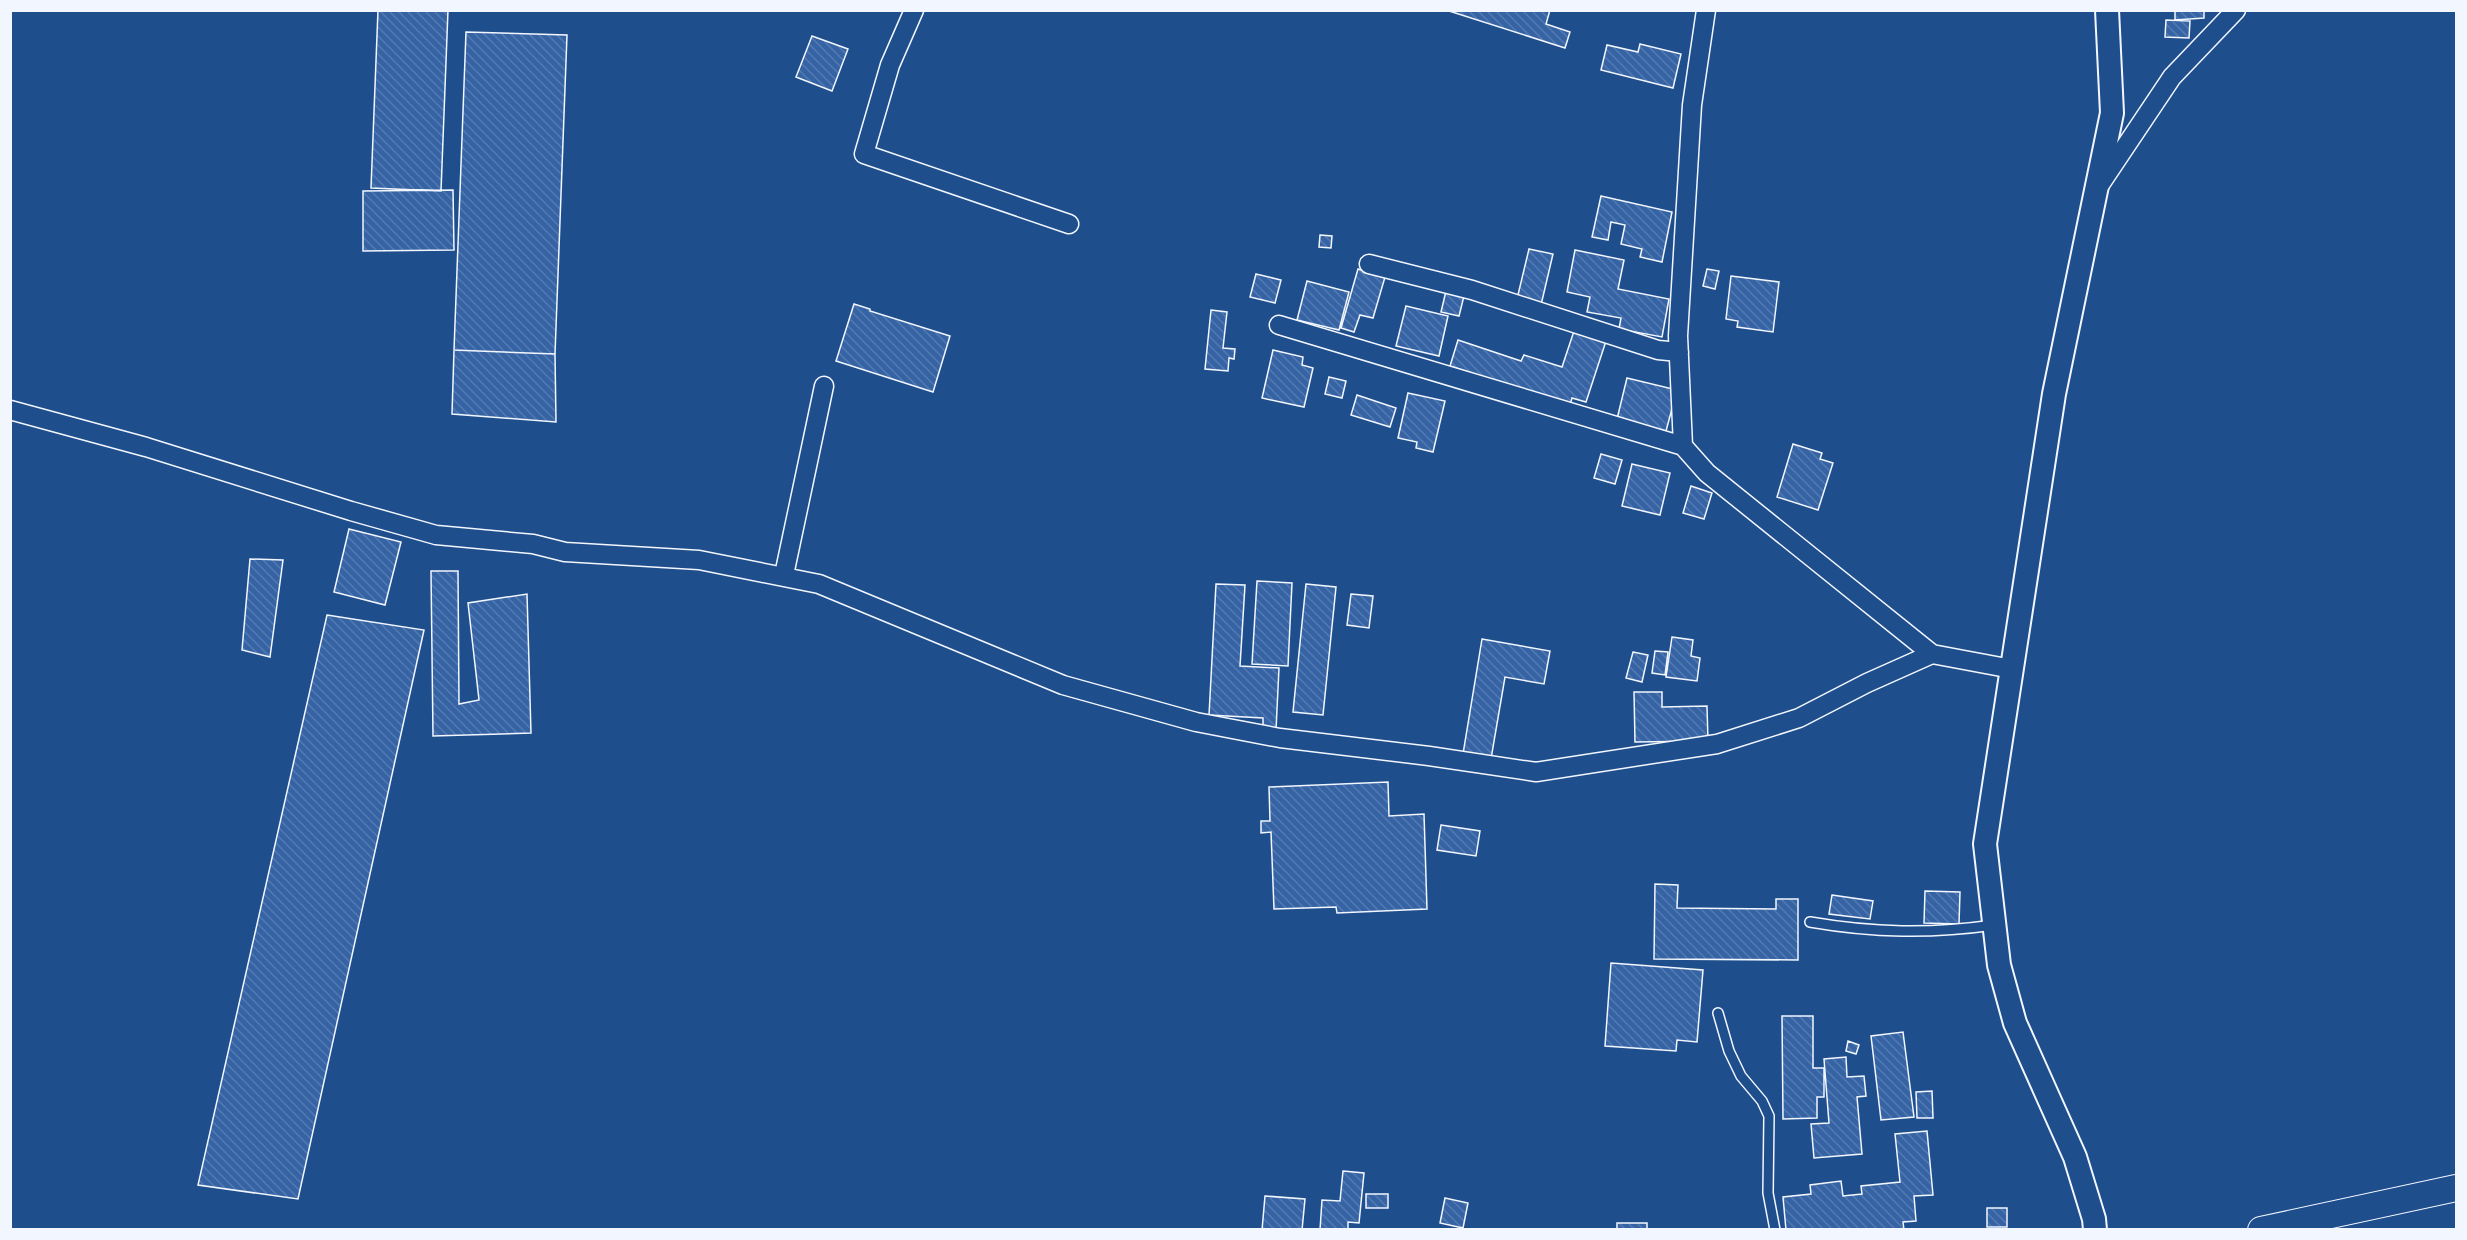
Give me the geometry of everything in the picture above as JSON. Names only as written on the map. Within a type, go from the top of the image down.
[{"type":"main road","points":[[2261,1230],[2457,1188]]},
{"type":"street","points":[[915,10],[890,65],[864,154],[1069,224]]},
{"type":"street","points":[[1683,446],[1679,352],[1692,105],[1706,10]]},
{"type":"street","points":[[2095,1230],[2094,1219],[2075,1156],[2014,1023],[1998,965],[1985,844],[2054,394],[2112,113],[2107,10]]},
{"type":"street","points":[[2096,190],[2172,77],[2236,10]]},
{"type":"street","points":[[1369,264],[1473,290],[1658,350],[1679,352]]},
{"type":"street","points":[[1279,325],[1683,446],[1707,473],[1932,654],[2012,669]]},
{"type":"street","points":[[784,575],[824,386]]},
{"type":"street","points":[[10,410],[146,447],[351,512],[436,535],[534,544],[565,552],[699,561],[784,575],[819,584],[1063,685],[1196,722],[1280,738],[1536,772],[1717,744],[1799,718],[1867,683],[1932,654]]},
{"type":"lane","points":[[1810,922],[1856,930],[1911,932],[1949,931],[1994,925]]},
{"type":"lane","points":[[1718,1013],[1729,1050],[1741,1076],[1762,1101],[1769,1116],[1768,1193],[1775,1230]]},
{"type":"building","points":[[378,10],[448,10],[441,191],[371,188]]},
{"type":"building","points":[[1446,10],[1550,10],[1546,24],[1570,32],[1565,48]]},
{"type":"building","points":[[2175,10],[2204,10],[2204,18],[2175,20]]},
{"type":"building","points":[[2166,20],[2190,21],[2189,38],[2165,37]]},
{"type":"building","points":[[466,32],[567,35],[555,354],[454,350]]},
{"type":"building","points":[[812,36],[848,49],[832,91],[796,77]]},
{"type":"building","points":[[1640,44],[1681,54],[1673,88],[1601,70],[1607,45],[1638,52]]},
{"type":"building","points":[[453,190],[454,250],[363,251],[363,191]]},
{"type":"building","points":[[1601,196],[1672,212],[1662,262],[1640,257],[1642,249],[1621,244],[1625,225],[1611,222],[1608,240],[1592,237]]},
{"type":"building","points":[[1320,235],[1332,236],[1331,248],[1319,247]]},
{"type":"building","points":[[1529,249],[1553,254],[1541,305],[1517,299]]},
{"type":"building","points":[[1575,250],[1624,260],[1618,289],[1669,299],[1662,337],[1619,329],[1621,318],[1587,312],[1590,297],[1567,292]]},
{"type":"building","points":[[1358,269],[1385,277],[1373,318],[1360,315],[1354,332],[1341,328]]},
{"type":"building","points":[[1707,269],[1719,271],[1715,289],[1703,286]]},
{"type":"building","points":[[1256,274],[1281,280],[1275,303],[1250,297]]},
{"type":"building","points":[[1731,276],[1779,282],[1773,332],[1737,327],[1738,321],[1726,319]]},
{"type":"building","points":[[1307,281],[1349,292],[1339,330],[1297,320]]},
{"type":"building","points":[[1446,291],[1464,296],[1459,316],[1441,312]]},
{"type":"building","points":[[854,304],[950,336],[933,392],[836,361]]},
{"type":"building","points":[[1406,306],[1448,316],[1439,356],[1396,346]]},
{"type":"building","points":[[1211,310],[1227,312],[1223,348],[1235,349],[1234,359],[1229,358],[1228,371],[1205,369]]},
{"type":"building","points":[[1574,331],[1606,341],[1586,402],[1572,398],[1570,405],[1450,366],[1458,340],[1521,361],[1524,355],[1562,367]]},
{"type":"building","points":[[454,350],[555,354],[556,422],[452,414]]},
{"type":"building","points":[[1273,350],[1303,357],[1302,365],[1313,368],[1304,407],[1262,398]]},
{"type":"building","points":[[1329,377],[1346,381],[1342,398],[1325,394]]},
{"type":"building","points":[[1627,378],[1677,390],[1666,431],[1617,419]]},
{"type":"building","points":[[1408,393],[1445,401],[1433,452],[1416,448],[1417,442],[1398,438]]},
{"type":"building","points":[[1357,395],[1396,408],[1390,427],[1351,415]]},
{"type":"building","points":[[1793,444],[1822,453],[1820,459],[1833,463],[1818,510],[1777,497]]},
{"type":"building","points":[[1601,454],[1622,460],[1615,484],[1594,478]]},
{"type":"building","points":[[1632,464],[1670,473],[1660,515],[1622,506]]},
{"type":"building","points":[[1691,486],[1712,493],[1704,519],[1683,513]]},
{"type":"building","points":[[349,529],[401,542],[385,605],[334,592]]},
{"type":"building","points":[[250,559],[283,560],[270,657],[242,650]]},
{"type":"building","points":[[431,571],[458,571],[459,704],[479,700],[468,603],[527,594],[531,733],[433,736]]},
{"type":"building","points":[[1257,581],[1292,583],[1288,666],[1252,664]]},
{"type":"building","points":[[1216,584],[1245,585],[1240,666],[1279,668],[1276,730],[1263,729],[1263,718],[1209,715]]},
{"type":"building","points":[[1306,584],[1336,587],[1323,715],[1293,712]]},
{"type":"building","points":[[1351,594],[1373,596],[1369,628],[1347,625]]},
{"type":"building","points":[[327,615],[424,630],[298,1199],[198,1185]]},
{"type":"building","points":[[1672,637],[1693,640],[1691,656],[1700,658],[1697,681],[1666,677]]},
{"type":"building","points":[[1482,639],[1550,651],[1544,684],[1505,677],[1491,759],[1463,754]]},
{"type":"building","points":[[1655,651],[1668,652],[1665,675],[1652,673]]},
{"type":"building","points":[[1633,652],[1648,655],[1642,682],[1626,678]]},
{"type":"building","points":[[1634,692],[1662,692],[1662,707],[1707,706],[1708,741],[1635,742]]},
{"type":"building","points":[[1388,782],[1389,816],[1424,814],[1427,909],[1337,913],[1336,907],[1274,909],[1271,832],[1261,833],[1261,821],[1270,821],[1269,787]]},
{"type":"building","points":[[1441,825],[1480,831],[1476,856],[1437,850]]},
{"type":"building","points":[[1655,884],[1678,885],[1677,908],[1776,909],[1776,899],[1798,899],[1798,960],[1654,959]]},
{"type":"building","points":[[1925,891],[1960,892],[1959,924],[1924,923]]},
{"type":"building","points":[[1832,895],[1873,901],[1870,919],[1829,914]]},
{"type":"building","points":[[1611,963],[1703,970],[1697,1042],[1677,1040],[1676,1051],[1605,1046]]},
{"type":"building","points":[[1782,1016],[1813,1016],[1813,1068],[1824,1068],[1824,1097],[1817,1097],[1817,1118],[1783,1119]]},
{"type":"building","points":[[1903,1032],[1914,1117],[1881,1120],[1871,1036]]},
{"type":"building","points":[[1848,1041],[1859,1045],[1856,1054],[1846,1051]]},
{"type":"building","points":[[1846,1057],[1847,1077],[1864,1076],[1866,1096],[1857,1097],[1862,1154],[1814,1158],[1811,1124],[1829,1123],[1824,1059]]},
{"type":"building","points":[[1932,1091],[1933,1118],[1917,1118],[1916,1092]]},
{"type":"building","points":[[1927,1131],[1933,1195],[1914,1196],[1916,1221],[1903,1222],[1904,1230],[1786,1230],[1783,1197],[1811,1194],[1810,1185],[1841,1181],[1843,1196],[1862,1194],[1861,1186],[1900,1182],[1895,1134]]},
{"type":"building","points":[[1343,1171],[1364,1173],[1359,1223],[1348,1222],[1348,1230],[1320,1230],[1322,1200],[1340,1201]]},
{"type":"building","points":[[1366,1194],[1388,1194],[1388,1208],[1366,1208]]},
{"type":"building","points":[[1265,1196],[1305,1199],[1302,1230],[1262,1230]]},
{"type":"building","points":[[1445,1198],[1468,1203],[1463,1228],[1440,1223]]},
{"type":"building","points":[[1987,1208],[2007,1208],[2007,1227],[1987,1227]]},
{"type":"building","points":[[1617,1223],[1647,1223],[1647,1230],[1617,1230]]}]
